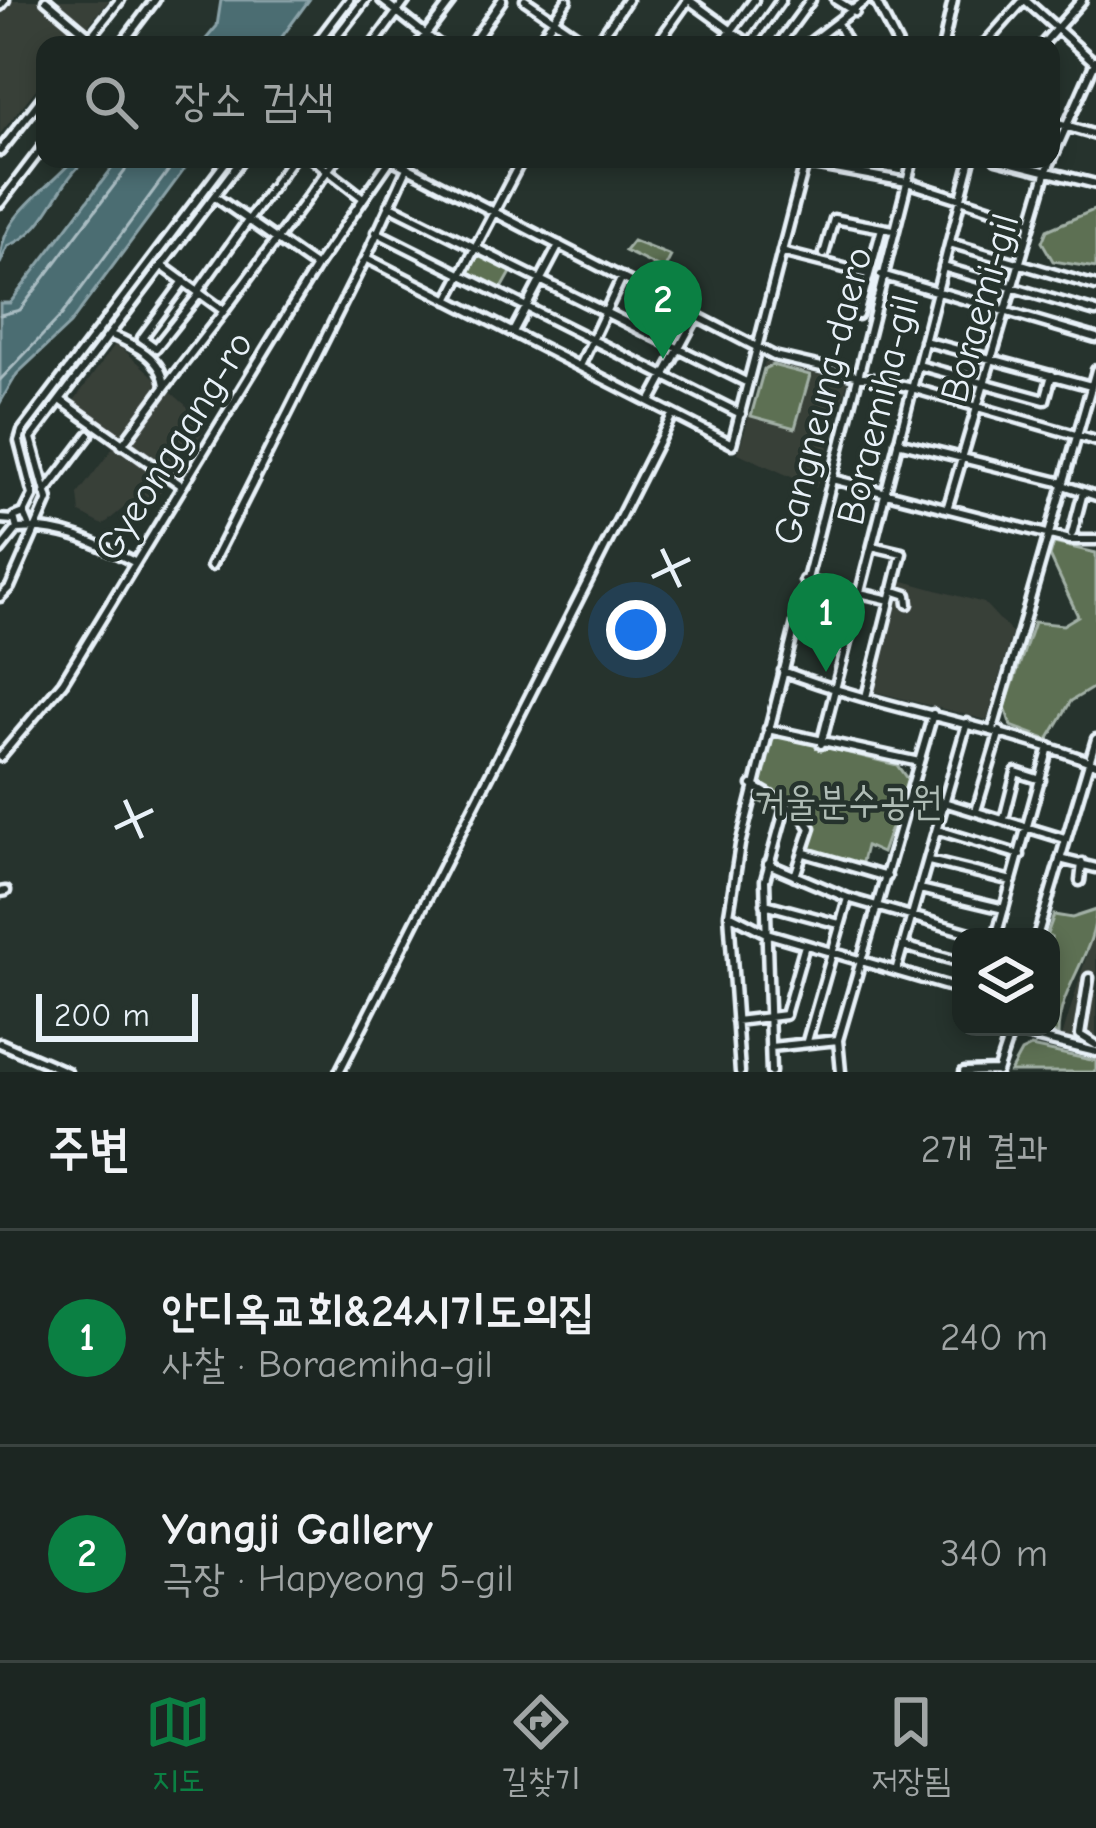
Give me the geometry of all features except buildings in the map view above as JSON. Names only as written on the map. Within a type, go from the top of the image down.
[{"type":"street","points":[[46,0],[82,36]]},
{"type":"street","points":[[91,36],[120,0]]},
{"type":"street","points":[[128,36],[155,0]]},
{"type":"street","points":[[322,36],[350,0]]},
{"type":"street","points":[[337,36],[364,0]]},
{"type":"street","points":[[382,0],[428,36]]},
{"type":"street","points":[[380,36],[406,0]]},
{"type":"street","points":[[425,34],[452,0]]},
{"type":"street","points":[[525,0],[579,36]]},
{"type":"street","points":[[542,36],[567,0]]},
{"type":"street","points":[[600,36],[627,0]]},
{"type":"street","points":[[663,36],[689,0],[738,36]]},
{"type":"street","points":[[727,36],[754,0]]},
{"type":"street","points":[[756,36],[781,0]]},
{"type":"street","points":[[785,36],[811,0]]},
{"type":"street","points":[[836,0],[855,12]]},
{"type":"street","points":[[821,36],[866,0]]},
{"type":"street","points":[[875,0],[893,36]]},
{"type":"street","points":[[945,36],[953,0]]},
{"type":"street","points":[[991,36],[1024,0],[1096,62]]},
{"type":"street","points":[[1050,36],[1082,0]]},
{"type":"street","points":[[477,36],[499,1]]},
{"type":"street","points":[[838,25],[844,36]]},
{"type":"street","name":"Boraemi-gil","points":[[1060,141],[1096,62]]},
{"type":"street","points":[[0,151],[36,105]]},
{"type":"street","points":[[1060,125],[1096,135]]},
{"type":"street","points":[[0,203],[36,156]]},
{"type":"street","points":[[0,519],[13,520],[24,514],[33,495],[19,441],[22,430],[221,168]]},
{"type":"street","points":[[0,597],[10,587],[48,500],[31,441],[235,168]]},
{"type":"street","points":[[184,281],[142,338],[156,348],[286,168]]},
{"type":"street","points":[[325,168],[363,198]]},
{"type":"street","name":"Gyeonggang-ro","points":[[0,757],[63,682],[316,267],[385,168]]},
{"type":"street","points":[[805,168],[760,348],[732,444],[366,258],[407,168],[560,245],[697,315],[760,348],[775,356],[912,388],[1096,441]]},
{"type":"street","points":[[448,300],[516,168]]},
{"type":"street","points":[[838,168],[907,182],[1032,221]]},
{"type":"street","points":[[856,172],[857,168]]},
{"type":"street","name":"Gangneung-daero","points":[[740,1072],[729,914],[752,785],[911,168]]},
{"type":"street","name":"Boraemiha-gil","points":[[820,744],[968,168]]},
{"type":"street","points":[[1038,168],[1096,184]]},
{"type":"street","points":[[122,445],[328,170]]},
{"type":"street","name":"Boraemi-gil","points":[[948,506],[1047,170]]},
{"type":"street","points":[[214,196],[316,267]]},
{"type":"street","points":[[389,205],[748,383]]},
{"type":"street","points":[[824,254],[834,219],[893,230]]},
{"type":"street","points":[[858,315],[882,228]]},
{"type":"street","points":[[376,232],[741,414]]},
{"type":"street","points":[[950,243],[1096,286]]},
{"type":"street","points":[[513,333],[560,245]]},
{"type":"street","points":[[785,253],[868,274]]},
{"type":"street","points":[[211,566],[364,262]]},
{"type":"street","points":[[161,265],[224,311]]},
{"type":"street","points":[[943,267],[1096,312]]},
{"type":"street","points":[[881,275],[1096,338]]},
{"type":"street","points":[[579,367],[622,277]]},
{"type":"street","points":[[650,403],[697,315]]},
{"type":"street","points":[[110,334],[154,359],[165,387]]},
{"type":"street","points":[[924,341],[1091,386]]},
{"type":"street","points":[[918,364],[1045,400],[1052,375]]},
{"type":"street","points":[[976,811],[1096,370]]},
{"type":"street","points":[[61,400],[181,485]]},
{"type":"street","points":[[339,1072],[671,417]]},
{"type":"street","points":[[45,493],[89,435]]},
{"type":"street","points":[[898,442],[1096,496]]},
{"type":"street","points":[[832,479],[886,489],[1049,535],[1096,540]]},
{"type":"street","points":[[1072,534],[1083,491]]},
{"type":"street","points":[[24,514],[33,526]]},
{"type":"street","points":[[13,520],[17,530]]},
{"type":"street","points":[[0,550],[17,530],[33,526],[72,532],[134,562]]},
{"type":"street","points":[[866,697],[902,553],[872,546]]},
{"type":"street","points":[[804,580],[860,592],[907,595],[908,604]]},
{"type":"street","points":[[783,671],[834,691],[996,730],[1092,762]]},
{"type":"street","points":[[841,1072],[838,1040],[933,714]]},
{"type":"street","points":[[896,971],[968,723]]},
{"type":"street","points":[[768,728],[820,744],[919,762]]},
{"type":"street","points":[[1040,928],[1096,739]]},
{"type":"street","points":[[999,928],[1049,746]]},
{"type":"street","points":[[1003,819],[1016,772],[1041,780]]},
{"type":"street","points":[[752,785],[786,804],[811,828],[795,876]]},
{"type":"street","points":[[911,792],[1066,839]]},
{"type":"street","points":[[771,1072],[765,904],[768,863],[786,804]]},
{"type":"street","points":[[938,830],[1020,855]]},
{"type":"street","points":[[805,853],[886,877]]},
{"type":"street","points":[[1060,859],[1096,868]]},
{"type":"street","points":[[928,861],[1012,881]]},
{"type":"street","points":[[768,863],[848,898],[953,928]]},
{"type":"street","points":[[1080,880],[1082,863]]},
{"type":"street","points":[[920,889],[1004,909]]},
{"type":"street","points":[[807,1041],[848,898]]},
{"type":"street","points":[[765,904],[839,924]]},
{"type":"street","points":[[729,914],[766,933],[952,987]]},
{"type":"street","points":[[736,1021],[785,1015],[805,945]]},
{"type":"street","points":[[903,946],[952,960]]},
{"type":"street","points":[[1089,978],[1078,1021],[1080,1036],[1096,1048]]},
{"type":"street","points":[[964,1072],[997,1071],[1009,1036]]},
{"type":"street","points":[[1042,1036],[1096,1048]]},
{"type":"street","points":[[771,1047],[838,1040]]},
{"type":"street","points":[[0,1043],[67,1072]]},
{"type":"shaded area","points":[[0,0],[109,0],[79,36],[36,36],[36,89],[0,134]]},
{"type":"shaded area","points":[[116,343],[208,425],[142,517],[126,506],[103,525],[80,513],[78,494],[113,448],[71,405]]},
{"type":"shaded area","points":[[765,362],[848,381],[816,488],[738,453]]},
{"type":"shaded area","points":[[900,580],[984,603],[1012,633],[987,720],[872,691]]},
{"type":"shaded area","points":[[1092,938],[1096,939],[1096,1047],[1062,1037]]},
{"type":"green space","points":[[1096,209],[1096,268],[1053,261],[1042,242],[1047,230]]},
{"type":"green space","points":[[633,241],[671,256],[664,270],[625,251]]},
{"type":"green space","points":[[476,251],[513,269],[500,292],[465,274]]},
{"type":"green space","points":[[772,365],[810,375],[795,428],[751,416],[764,369]]},
{"type":"green space","points":[[1054,543],[1096,553],[1096,686],[1071,701],[1048,740],[1011,726],[1005,707],[1034,622],[1063,625],[1078,616],[1050,556]]},
{"type":"green space","name":"거울분수공원","points":[[773,734],[897,765],[908,780],[882,853],[866,846],[861,866],[806,852],[809,830],[800,818],[756,800]]},
{"type":"green space","points":[[1096,910],[1090,941],[1060,1018],[1060,928],[1049,928],[1054,915],[1072,918]]},
{"type":"green space","points":[[1031,1047],[1096,1061],[1096,1072],[1010,1072],[1021,1052]]},
{"type":"water","points":[[221,0],[309,0],[283,36],[209,36],[217,26]]},
{"type":"water","points":[[65,168],[78,168],[43,218],[8,246],[0,264],[7,232]]},
{"type":"water","points":[[112,168],[185,168],[70,324],[17,374],[0,403],[0,303],[10,303]]},
{"type":"place","name":"Yangji Gallery","points":[[663,359]]},
{"type":"place","name":"안디옥교회&24시기도의집","points":[[826,672]]}]
